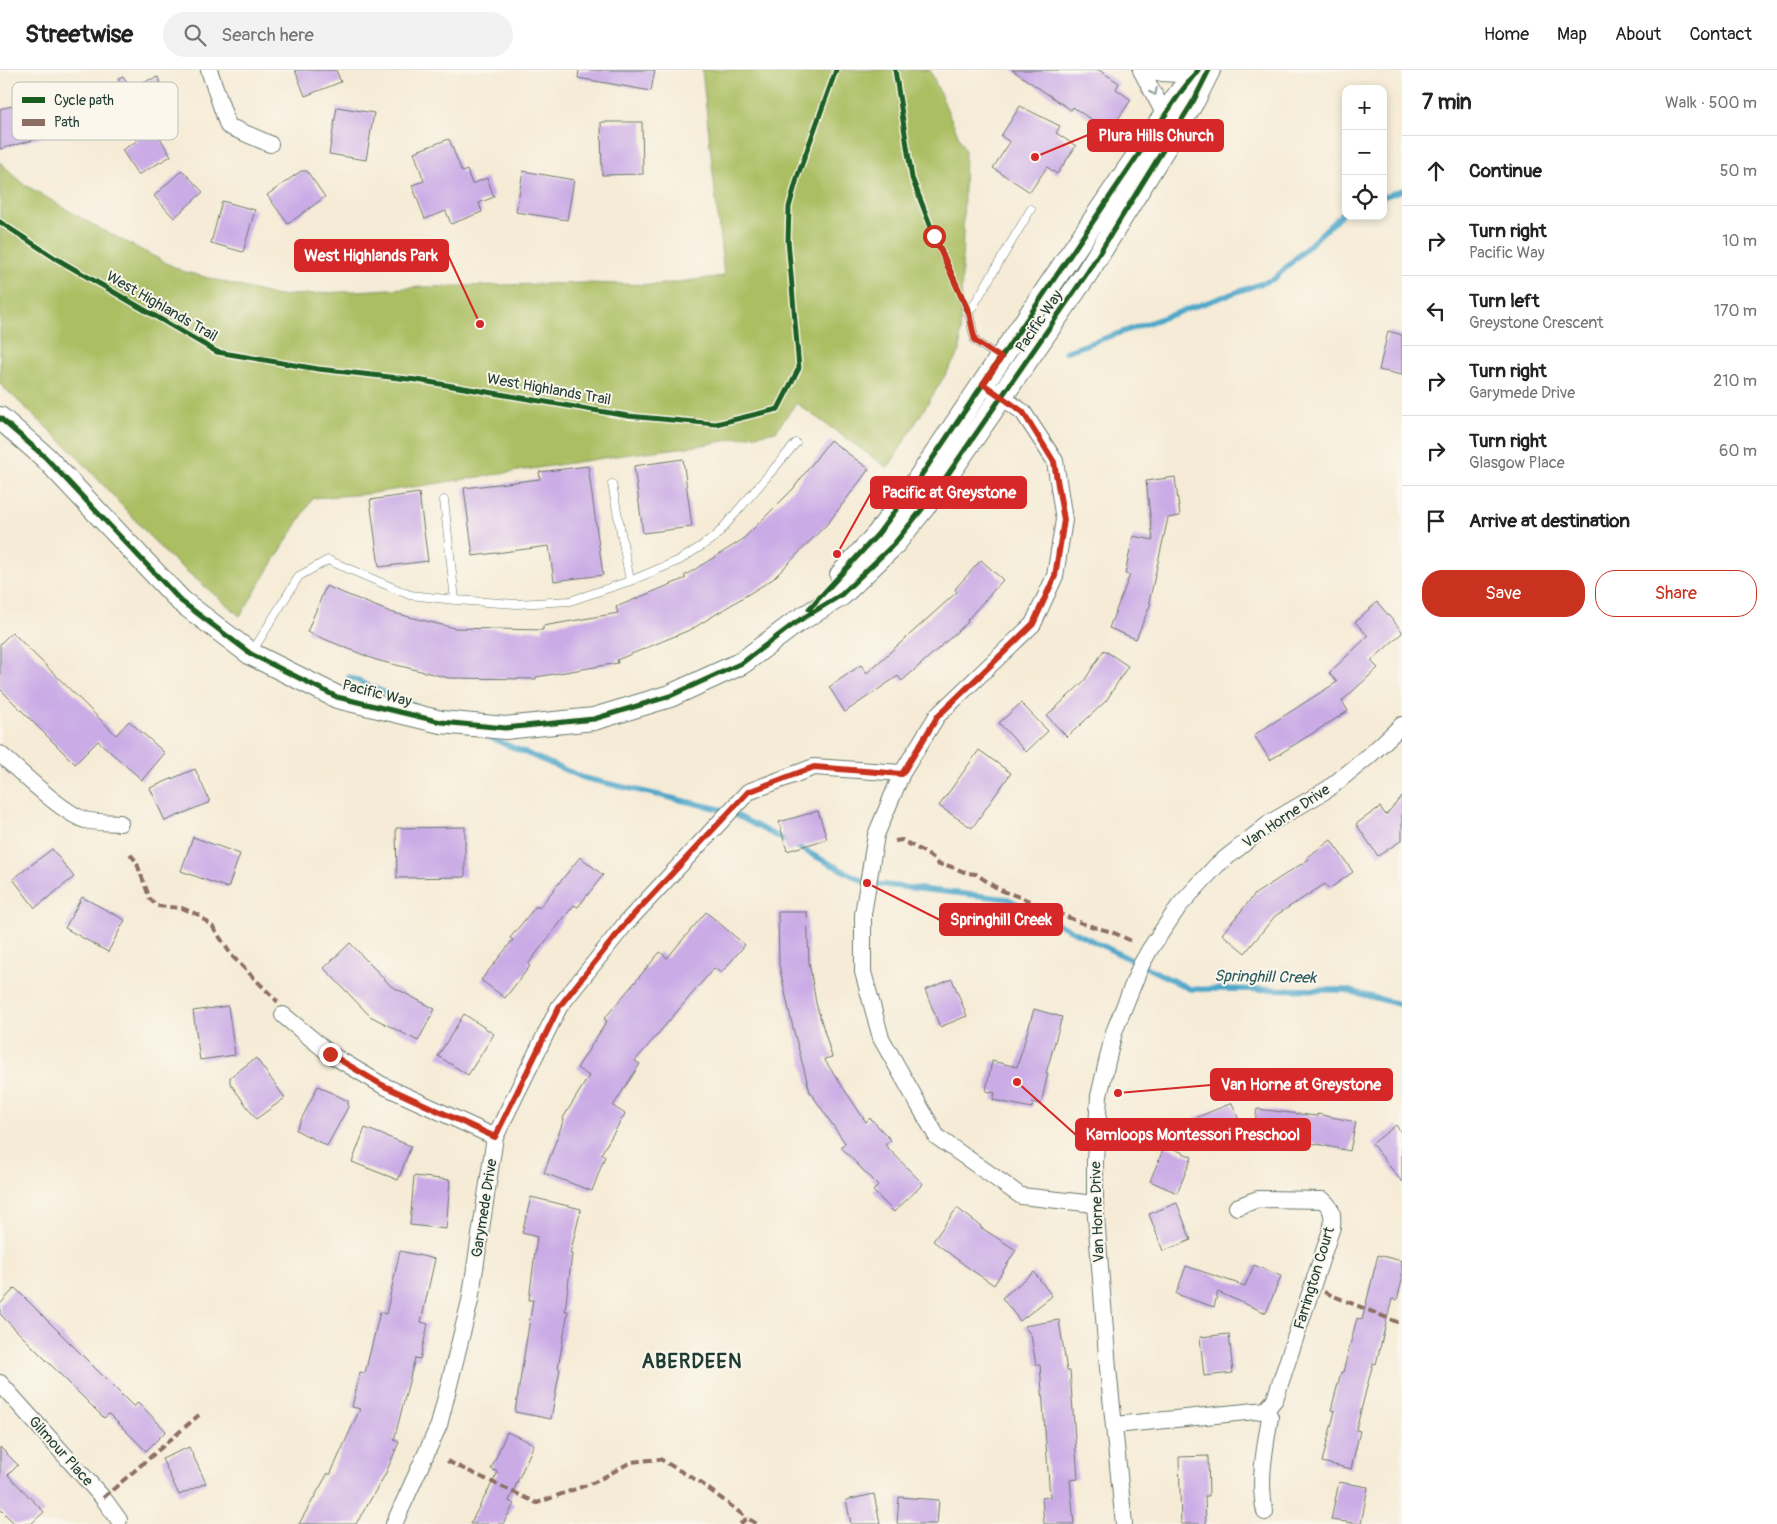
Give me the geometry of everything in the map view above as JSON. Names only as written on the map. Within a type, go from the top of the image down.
[{"type":"main road","name":"Pacific Way","points":[[795,623],[878,534],[918,480],[1165,115],[1200,72]]},
{"type":"main road","name":"Pacific Way","points":[[0,418],[45,457],[181,601],[251,654],[337,697],[441,722],[505,728],[594,719],[670,696],[742,663],[795,623],[841,595],[894,544],[935,493],[1087,273],[1189,108],[1200,72]]},
{"type":"street","points":[[209,70],[228,126],[270,144]]},
{"type":"street","points":[[1141,70],[1165,115]]},
{"type":"street","points":[[1152,70],[1162,73],[1200,72]]},
{"type":"street","points":[[983,384],[1023,412],[1054,462],[1064,520],[1055,576],[1033,624],[938,716],[902,774],[876,834],[863,914],[863,972],[881,1038],[937,1137],[1021,1196],[1095,1204]]},
{"type":"street","name":"Van Horne Drive","points":[[1124,1524],[1108,1368],[1095,1204],[1095,1161],[1099,1096],[1114,1032],[1141,965],[1150,949],[1179,906],[1217,865],[1270,823],[1328,789],[1369,756],[1402,725]]},
{"type":"street","points":[[0,754],[59,805],[86,820],[120,823]]},
{"type":"street","name":"Garymede Drive","points":[[394,1524],[439,1425],[470,1301],[495,1137],[559,1007],[626,923],[748,792],[814,767],[902,774]]},
{"type":"street","points":[[282,1016],[330,1054],[382,1085],[495,1137]]},
{"type":"street","name":"Farrington Court","points":[[1237,1207],[1258,1199],[1323,1200],[1330,1206],[1333,1214],[1332,1227],[1276,1399],[1266,1410]]},
{"type":"street","name":"Gilmour Place","points":[[0,1383],[103,1498],[119,1520]]},
{"type":"street","points":[[1115,1425],[1266,1410],[1270,1417],[1263,1461],[1263,1505],[1265,1512]]},
{"type":"lane","points":[[1001,358],[975,341],[969,313],[1031,209]]},
{"type":"lane","points":[[251,654],[299,576],[328,560],[410,595],[455,600],[517,604],[570,601],[630,582],[680,560],[715,536],[796,443]]},
{"type":"lane","points":[[612,484],[630,582]]},
{"type":"lane","points":[[444,500],[455,600]]},
{"type":"green space","points":[[702,70],[930,70],[965,151],[960,351],[888,468],[796,403],[776,431],[703,445],[623,455],[367,494],[313,498],[240,616],[165,553],[74,453],[0,384],[0,162],[22,183],[95,226],[182,271],[277,296],[421,287],[585,283],[656,285],[724,276]]},
{"type":"building","points":[[295,70],[336,70],[341,82],[305,96]]},
{"type":"building","points":[[579,70],[655,70],[651,91],[578,78]]},
{"type":"building","points":[[1012,70],[1099,70],[1119,83],[1116,89],[1131,100],[1109,132],[1073,107],[1071,110]]},
{"type":"building","points":[[123,76],[127,82],[119,82],[118,78]]},
{"type":"building","points":[[158,77],[160,82],[142,82]]},
{"type":"building","points":[[12,106],[12,140],[33,140],[0,149],[0,109]]},
{"type":"building","points":[[1020,106],[1060,126],[1056,133],[1076,146],[1057,174],[1047,167],[1030,192],[993,168],[1010,142],[1001,136]]},
{"type":"building","points":[[337,107],[374,113],[366,160],[329,154]]},
{"type":"building","points":[[601,122],[642,122],[643,174],[602,175]]},
{"type":"building","points":[[449,139],[462,172],[467,170],[472,184],[487,178],[494,197],[479,203],[482,212],[451,224],[446,211],[425,219],[412,185],[424,181],[414,152]]},
{"type":"building","points":[[161,140],[171,156],[138,175],[122,150],[137,141]]},
{"type":"building","points":[[182,170],[203,192],[174,218],[154,196]]},
{"type":"building","points":[[301,171],[307,171],[325,197],[288,224],[267,195]]},
{"type":"building","points":[[523,171],[574,180],[567,220],[516,212]]},
{"type":"building","points":[[222,201],[255,210],[243,252],[211,243]]},
{"type":"building","points":[[1388,331],[1402,335],[1402,375],[1379,370]]},
{"type":"building","points":[[830,440],[869,469],[829,522],[773,579],[692,629],[617,660],[618,663],[536,677],[536,679],[449,678],[376,660],[307,632],[326,586],[390,612],[454,628],[543,630],[543,626],[618,613],[616,607],[686,578],[684,576],[742,540],[793,489]]},
{"type":"building","points":[[683,459],[692,527],[643,533],[634,466]]},
{"type":"building","points":[[588,466],[603,575],[554,581],[549,546],[473,556],[464,488],[540,479],[539,472]]},
{"type":"building","points":[[1175,477],[1180,516],[1168,518],[1149,602],[1151,603],[1136,639],[1109,628],[1130,575],[1125,574],[1133,536],[1153,540],[1146,481]]},
{"type":"building","points":[[419,493],[428,561],[379,567],[370,500]]},
{"type":"building","points":[[981,560],[1003,580],[967,620],[968,622],[902,681],[898,676],[845,712],[829,687],[861,665],[867,673],[957,592],[955,589]]},
{"type":"building","points":[[1377,602],[1402,633],[1371,661],[1378,668],[1342,701],[1348,711],[1270,760],[1254,735],[1337,682],[1329,673],[1368,636],[1355,622]]},
{"type":"building","points":[[12,632],[116,735],[129,721],[165,753],[142,780],[98,741],[75,764],[0,689],[0,644]]},
{"type":"building","points":[[1104,650],[1128,666],[1106,701],[1067,737],[1047,716],[1084,681]]},
{"type":"building","points":[[1021,703],[1048,731],[1026,752],[999,723]]},
{"type":"building","points":[[979,750],[1011,773],[972,828],[939,806]]},
{"type":"building","points":[[195,769],[210,802],[165,821],[150,788]]},
{"type":"building","points":[[1402,796],[1402,840],[1378,856],[1356,824],[1380,807],[1386,815]]},
{"type":"building","points":[[818,811],[827,839],[787,851],[779,822]]},
{"type":"building","points":[[465,827],[465,877],[397,878],[396,828]]},
{"type":"building","points":[[193,837],[240,854],[228,888],[181,871]]},
{"type":"building","points":[[1331,840],[1353,872],[1329,889],[1325,884],[1275,916],[1245,953],[1222,934],[1255,894],[1309,859],[1307,857]]},
{"type":"building","points":[[52,849],[74,877],[35,908],[13,879]]},
{"type":"building","points":[[580,857],[603,875],[578,907],[574,905],[528,964],[530,966],[505,998],[481,980],[513,940],[510,938],[536,906],[539,908]]},
{"type":"building","points":[[82,897],[125,920],[108,952],[65,928]]},
{"type":"building","points":[[706,912],[745,945],[721,973],[714,968],[635,1061],[640,1064],[613,1106],[625,1114],[601,1154],[605,1156],[592,1191],[544,1173],[563,1118],[589,1076],[577,1068],[607,1021],[604,1019],[660,952],[667,958]]},
{"type":"building","points":[[778,912],[807,912],[809,962],[816,1003],[832,1057],[824,1059],[866,1122],[870,1118],[891,1140],[885,1145],[923,1184],[894,1212],[873,1191],[878,1186],[841,1147],[845,1143],[810,1092],[779,965]]},
{"type":"building","points":[[350,943],[391,986],[435,1009],[418,1041],[370,1016],[324,968]]},
{"type":"building","points":[[952,979],[967,1016],[940,1027],[925,990]]},
{"type":"building","points":[[228,1006],[235,1055],[200,1060],[193,1011]]},
{"type":"building","points":[[1034,1009],[1062,1017],[1046,1073],[1048,1073],[1041,1104],[1033,1102],[1032,1108],[993,1100],[995,1093],[986,1091],[992,1061],[1017,1067]]},
{"type":"building","points":[[464,1014],[494,1034],[468,1075],[438,1056]]},
{"type":"building","points":[[256,1058],[285,1098],[256,1119],[230,1083],[230,1077]]},
{"type":"building","points":[[318,1086],[348,1101],[348,1107],[327,1146],[296,1130]]},
{"type":"building","points":[[1232,1103],[1243,1130],[1207,1145],[1195,1118]]},
{"type":"building","points":[[1257,1109],[1317,1116],[1317,1114],[1356,1122],[1350,1151],[1293,1139],[1292,1143],[1253,1138]]},
{"type":"building","points":[[1396,1125],[1402,1134],[1402,1182],[1372,1144]]},
{"type":"building","points":[[365,1128],[411,1146],[398,1180],[352,1162]]},
{"type":"building","points":[[1165,1145],[1192,1157],[1177,1193],[1150,1181]]},
{"type":"building","points":[[414,1176],[450,1180],[446,1229],[410,1225]]},
{"type":"building","points":[[531,1197],[581,1209],[570,1254],[572,1254],[565,1311],[568,1311],[551,1419],[515,1412],[533,1300],[529,1300],[537,1237],[522,1233]]},
{"type":"building","points":[[1177,1203],[1191,1240],[1163,1251],[1149,1214]]},
{"type":"building","points":[[957,1208],[980,1227],[1016,1250],[994,1285],[933,1241]]},
{"type":"building","points":[[400,1251],[435,1259],[421,1322],[428,1324],[420,1359],[415,1358],[394,1440],[399,1442],[385,1475],[356,1524],[299,1524],[328,1473],[330,1475],[360,1409],[352,1407],[360,1372],[365,1373],[380,1312],[386,1314]]},
{"type":"building","points":[[1378,1255],[1402,1261],[1402,1281],[1397,1300],[1392,1299],[1376,1364],[1373,1363],[1356,1430],[1360,1431],[1351,1469],[1322,1462],[1335,1411],[1331,1410],[1341,1372],[1343,1372],[1357,1318],[1362,1320]]},
{"type":"building","points":[[1254,1265],[1281,1276],[1266,1313],[1218,1292],[1214,1307],[1176,1294],[1186,1266],[1245,1286]]},
{"type":"building","points":[[1034,1272],[1052,1296],[1020,1321],[1002,1298]]},
{"type":"building","points":[[15,1288],[134,1407],[138,1402],[166,1431],[146,1451],[109,1414],[104,1418],[0,1314],[0,1304]]},
{"type":"building","points":[[1059,1320],[1067,1371],[1070,1371],[1078,1479],[1070,1480],[1074,1524],[1044,1524],[1042,1498],[1050,1497],[1040,1365],[1036,1365],[1031,1335],[1024,1326]]},
{"type":"building","points":[[1229,1334],[1233,1373],[1204,1376],[1200,1337]]},
{"type":"building","points":[[507,1432],[534,1444],[509,1501],[514,1504],[503,1524],[470,1524],[498,1472],[491,1469]]},
{"type":"building","points":[[0,1447],[18,1465],[8,1475],[44,1512],[31,1524],[15,1524],[0,1509]]},
{"type":"building","points":[[189,1447],[206,1483],[179,1495],[162,1459]]},
{"type":"building","points":[[1208,1456],[1209,1496],[1205,1496],[1206,1524],[1181,1524],[1179,1457]]},
{"type":"building","points":[[1339,1482],[1368,1487],[1361,1524],[1331,1520]]},
{"type":"building","points":[[874,1494],[880,1524],[851,1524],[846,1500]]},
{"type":"building","points":[[899,1497],[939,1500],[937,1524],[897,1524]]},
{"type":"waterway","points":[[1387,196],[1402,190]]},
{"type":"waterway","points":[[1065,352],[1274,279],[1342,214]]},
{"type":"waterway","name":"Springhill Creek","points":[[349,677],[416,706]]},
{"type":"waterway","name":"Springhill Creek","points":[[484,735],[584,778],[728,811],[867,883],[1008,899],[1190,989],[1346,990],[1402,1005]]},
{"type":"marked path","points":[[895,841],[902,840],[927,854],[939,865],[944,864],[967,873],[976,874],[1003,891],[1134,942]]},
{"type":"marked path","points":[[130,854],[136,861],[150,899],[157,906],[182,908],[199,915],[213,927],[232,956],[278,1002]]},
{"type":"marked path","points":[[1324,1292],[1402,1324]]},
{"type":"marked path","points":[[103,1498],[199,1415]]},
{"type":"marked path","points":[[447,1461],[537,1503],[595,1482],[631,1462],[660,1459],[701,1483],[747,1518]]},
{"type":"marked path","points":[[740,1524],[747,1518],[757,1524]]},
{"type":"cycle path","name":"West Highlands Trail","points":[[0,222],[55,258],[217,352],[318,369],[417,380],[628,416],[716,424],[778,409],[799,368],[788,240],[789,207],[798,175],[836,70]]},
{"type":"cycle path","points":[[895,70],[912,178],[934,235],[969,313]]},
{"type":"cycle path","points":[[809,609],[878,534],[918,480],[1180,93],[1198,70]]},
{"type":"cycle path","points":[[0,418],[45,457],[181,601],[251,654],[337,697],[441,722],[505,728],[594,719],[670,696],[742,663],[795,623],[841,595],[894,544],[935,493],[1087,273],[1194,100],[1209,70]]},
{"type":"place","name":"Plura Hills Church","points":[[1035,157]]},
{"type":"place","name":"West Highlands Park","points":[[480,324]]},
{"type":"place","name":"Pacific at Greystone","points":[[837,554]]},
{"type":"place","name":"Springhill Creek","points":[[867,883]]},
{"type":"place","name":"Kamloops Montessori Preschool","points":[[1017,1082]]},
{"type":"place","name":"Van Horne at Greystone","points":[[1118,1093]]},
{"type":"district","name":"ABERDEEN","points":[[692,1361]]},
{"type":"route","points":[[330,1054],[382,1085],[495,1137],[559,1007],[626,923],[748,792],[814,767],[902,774],[938,716],[1033,624],[1055,576],[1064,520],[1054,462],[1023,412],[983,384],[1001,358],[975,341],[969,313],[934,236]]}]
